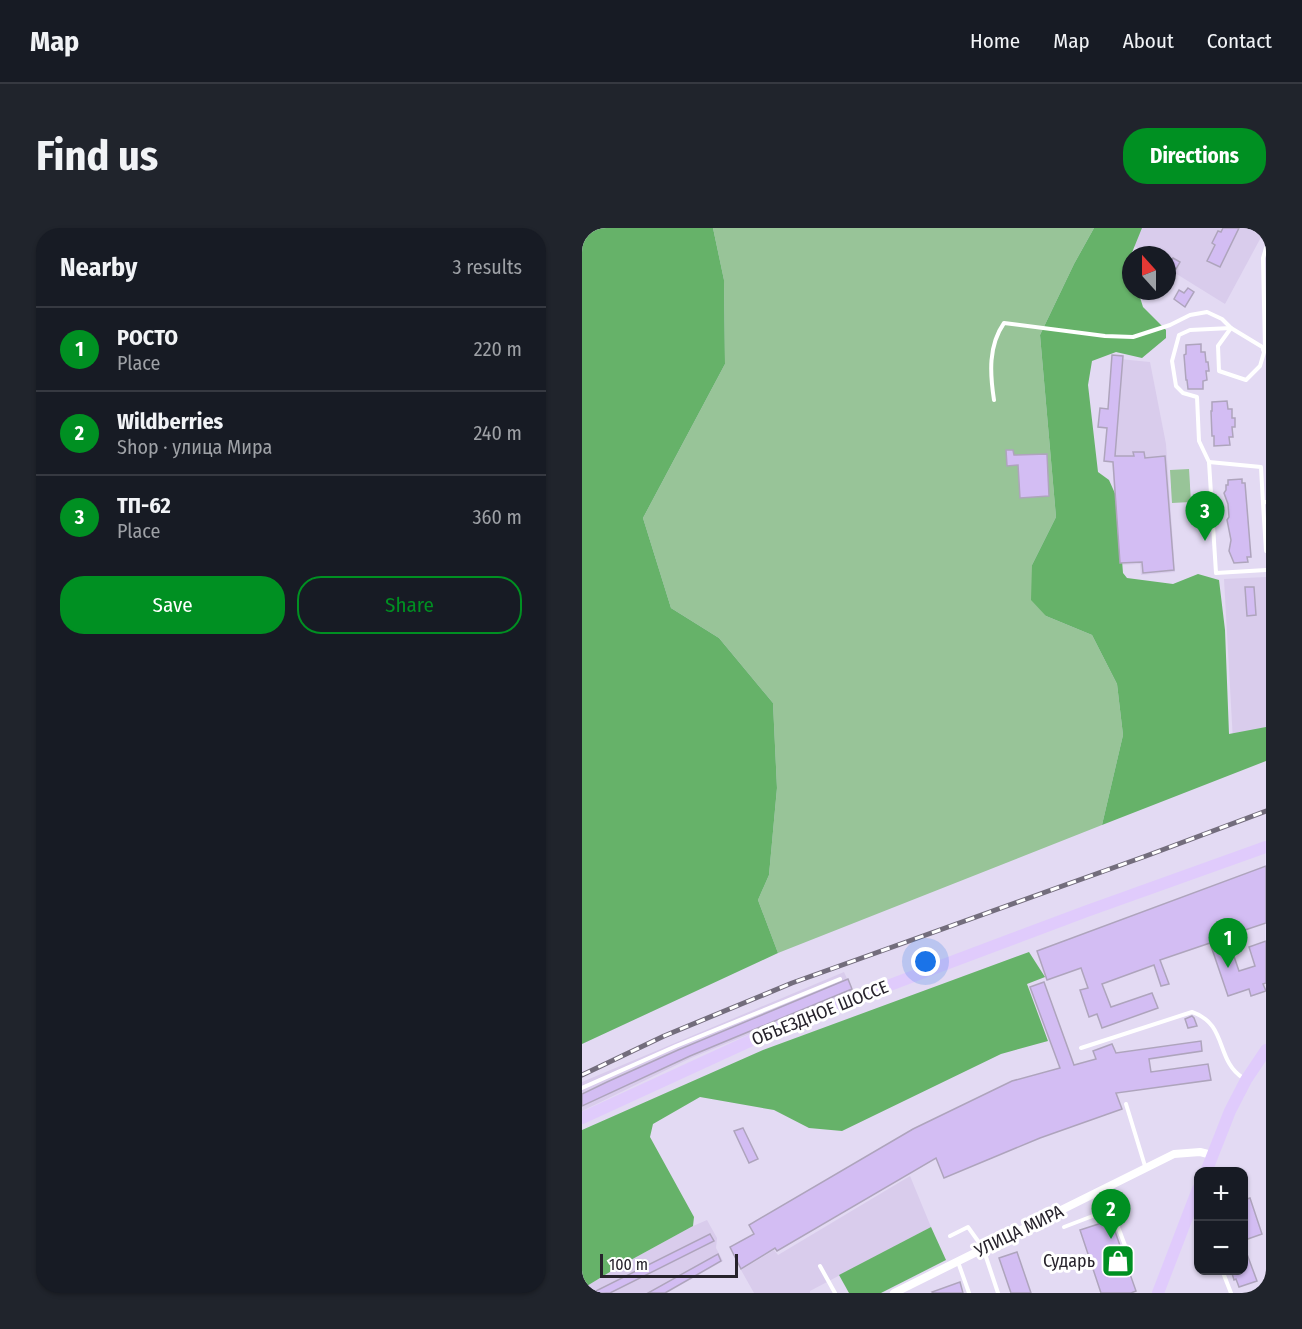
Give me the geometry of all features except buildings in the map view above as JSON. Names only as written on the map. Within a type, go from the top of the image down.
[{"type":"main road","name":"ОБЪЕЗДНОЕ ШОССЕ","points":[[582,1118],[754,1039],[858,997],[1266,847]]},
{"type":"main road","points":[[1208,1167],[1230,1111],[1246,1080],[1266,1050]]},
{"type":"main road","points":[[1158,1293],[1194,1199]]},
{"type":"street","name":"УЛИЦА МИРА","points":[[900,1292],[957,1261],[1174,1154],[1200,1152],[1212,1155]]},
{"type":"lane","points":[[1231,328],[1218,346],[1219,371],[1246,380],[1260,366],[1265,349],[1264,258],[1266,248]]},
{"type":"lane","points":[[994,400],[990,377],[991,361],[998,332],[1004,323],[1105,336],[1133,337],[1170,325],[1190,315],[1207,312],[1222,319],[1231,328],[1265,349]]},
{"type":"lane","points":[[1231,328],[1190,330],[1179,335],[1172,362],[1176,386],[1183,393],[1197,398],[1199,441],[1209,462],[1216,573],[1266,570]]},
{"type":"lane","points":[[1209,462],[1261,467],[1265,502],[1266,551]]},
{"type":"lane","points":[[582,1088],[676,1046],[840,979]]},
{"type":"lane","points":[[1081,1048],[1192,1012],[1207,1019],[1218,1035],[1228,1064],[1246,1080]]},
{"type":"lane","points":[[1126,1104],[1137,1148],[1146,1168]]},
{"type":"lane","points":[[1104,1189],[1129,1256]]},
{"type":"lane","points":[[1064,1227],[1111,1209]]},
{"type":"lane","points":[[950,1236],[968,1227],[984,1248],[998,1293]]},
{"type":"lane","points":[[957,1261],[969,1293]]},
{"type":"lane","points":[[820,1266],[835,1293]]},
{"type":"lane","points":[[1224,1275],[1231,1293]]},
{"type":"shaded area","points":[[1114,228],[1266,228],[1225,304],[1176,274],[1176,246],[1135,246]]},
{"type":"shaded area","points":[[1119,359],[1150,362],[1166,444],[1175,572],[1141,575],[1140,564],[1119,565],[1111,445]]},
{"type":"shaded area","points":[[1266,577],[1266,736],[1233,741],[1224,579]]},
{"type":"shaded area","points":[[844,972],[853,992],[691,1058],[582,1111],[582,1082]]},
{"type":"shaded area","points":[[910,1176],[931,1227],[810,1293],[754,1293],[741,1270],[774,1250],[778,1255]]},
{"type":"shaded area","points":[[707,1220],[717,1238],[716,1248],[723,1261],[667,1293],[582,1293],[582,1289],[618,1267]]},
{"type":"green space","points":[[582,228],[713,228],[724,280],[725,364],[643,518],[671,608],[719,638],[773,703],[777,788],[769,875],[758,900],[778,953],[582,1044]]},
{"type":"green space","points":[[713,228],[1094,228],[1040,335],[1056,517],[1032,565],[1046,616],[1092,635],[1117,684],[1123,735],[1102,825],[778,953],[758,900],[769,875],[777,788],[773,703],[719,638],[671,608],[643,518],[725,364],[724,280]]},
{"type":"green space","points":[[1094,228],[1142,228],[1135,246],[1122,246],[1122,300],[1141,300],[1143,307],[1166,330],[1166,338],[1142,358],[1116,352],[1092,361],[1088,385],[1098,472],[1109,480],[1117,498],[1123,573],[1127,578],[1173,584],[1198,574],[1219,580],[1225,630],[1229,734],[1266,727],[1266,761],[1102,825],[1123,735],[1117,684],[1092,635],[1046,616],[1031,600],[1032,565],[1056,517],[1040,335]]},
{"type":"green space","points":[[1189,469],[1191,502],[1172,503],[1170,470]]},
{"type":"green space","points":[[1029,952],[1045,977],[1027,984],[1048,1041],[1001,1054],[842,1131],[809,1128],[774,1110],[700,1097],[653,1124],[650,1137],[694,1217],[693,1226],[582,1289],[582,1130],[763,1050]]},
{"type":"green space","points":[[931,1227],[946,1260],[881,1293],[849,1293],[839,1275]]},
{"type":"railway","points":[[582,1075],[664,1036],[792,983],[1266,811]]},
{"type":"place","name":"ТП-62","points":[[1205,541]]},
{"type":"place","name":"РОСТО","points":[[1228,968]]},
{"type":"place","name":"Wildberries","points":[[1111,1239]]},
{"type":"place","name":"Сударь","points":[[1118,1261]]}]
